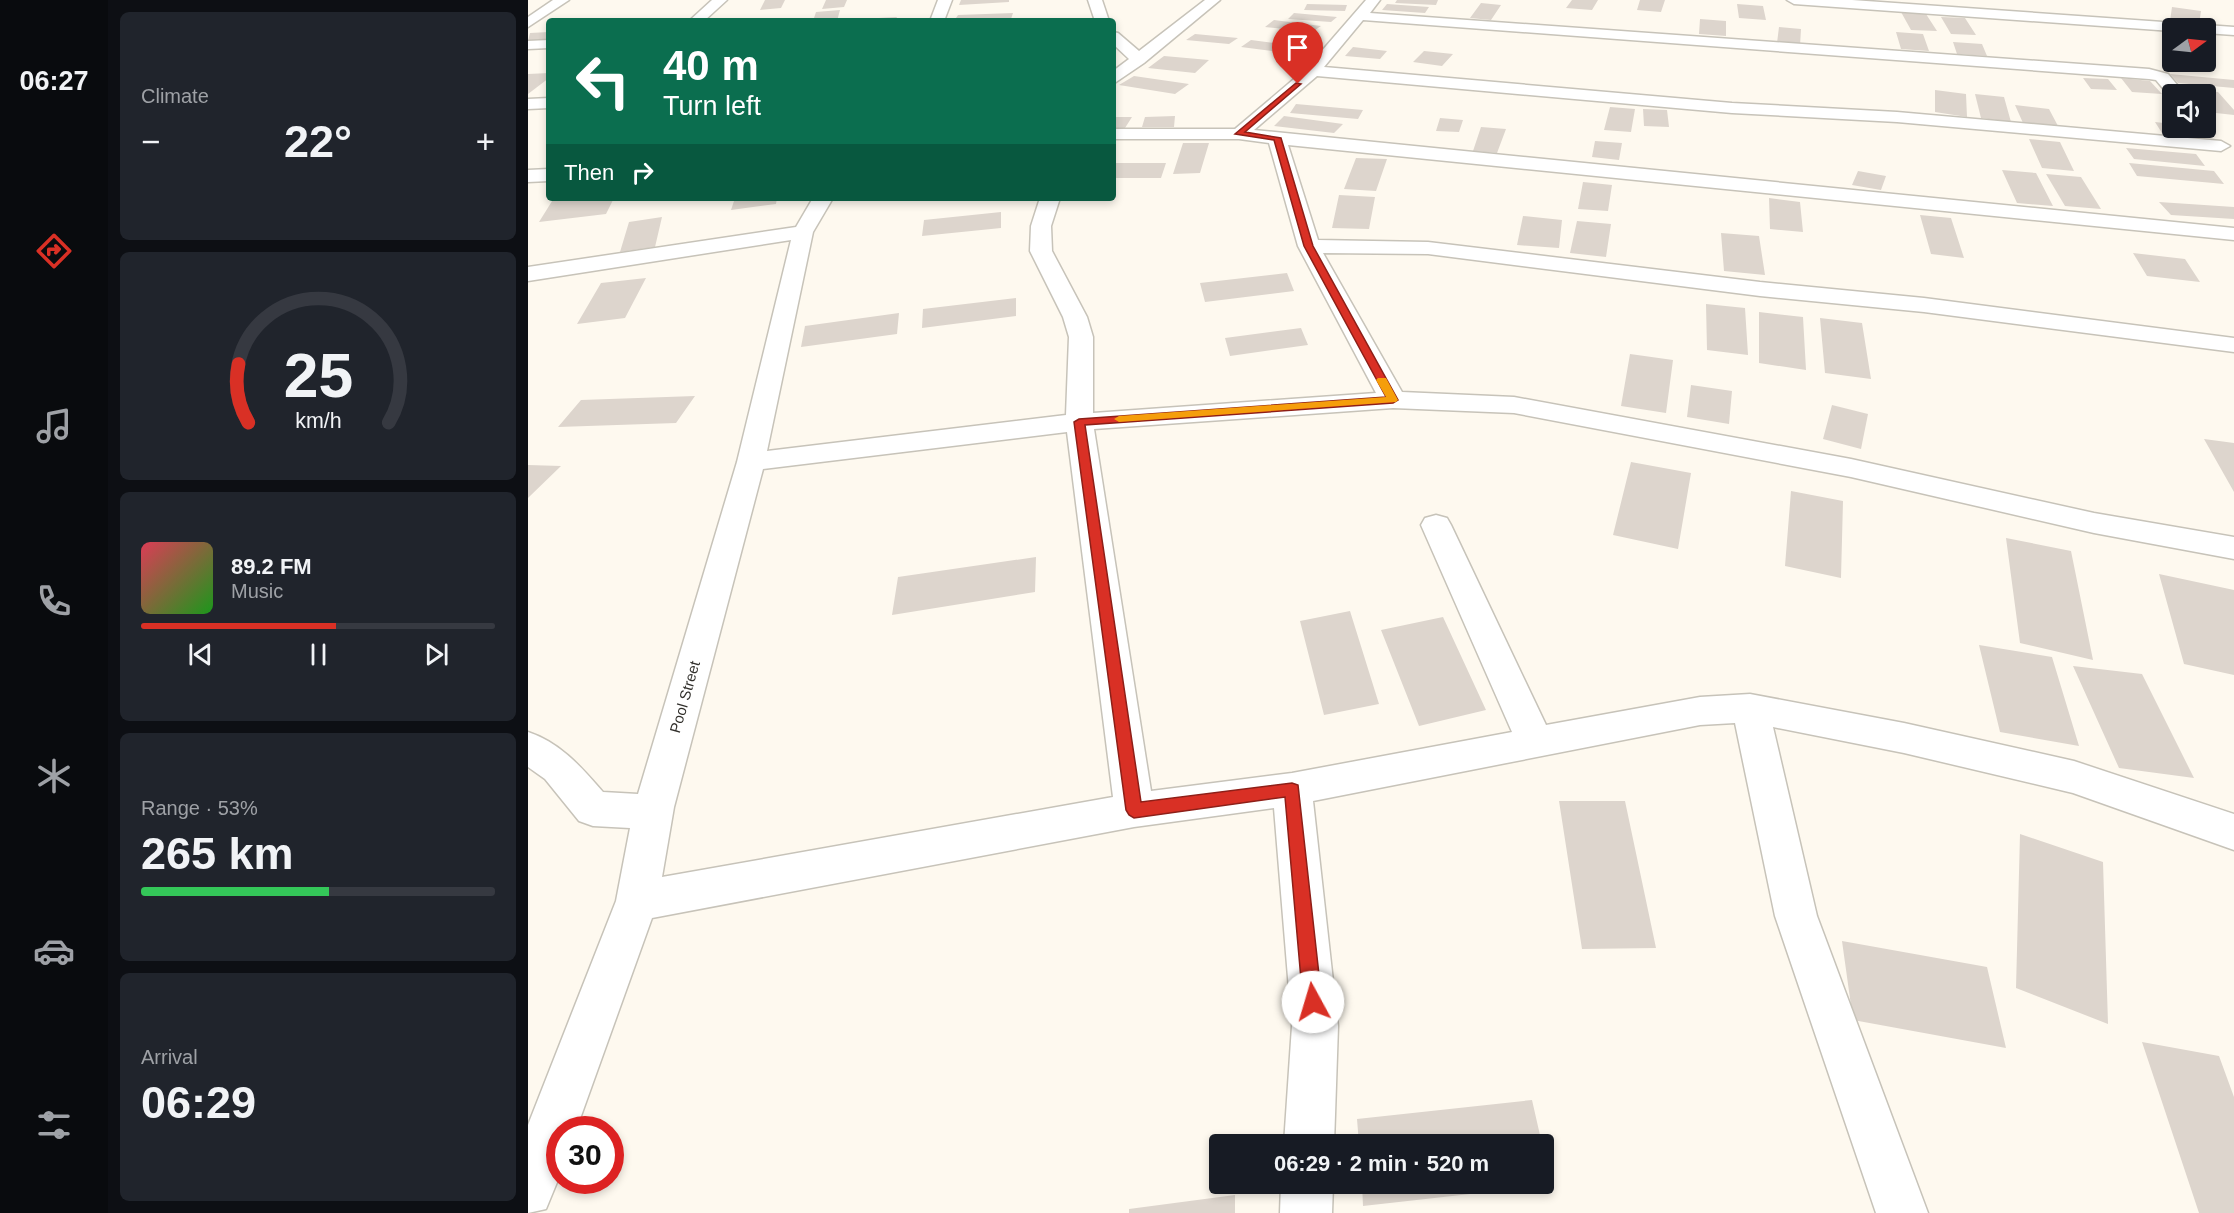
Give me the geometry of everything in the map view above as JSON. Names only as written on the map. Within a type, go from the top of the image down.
[{"type":"street","points":[[528,22],[562,0]]},
{"type":"street","points":[[699,18],[720,0]]},
{"type":"street","points":[[938,18],[945,0]]},
{"type":"street","points":[[1095,0],[1101,18]]},
{"type":"street","points":[[1116,77],[1213,0]]},
{"type":"street","points":[[1239,134],[1314,71],[1373,0]]},
{"type":"street","points":[[1794,0],[2234,31]]},
{"type":"street","points":[[1875,6],[1886,54]]},
{"type":"street","points":[[1360,16],[2149,74],[2162,77],[2168,84]]},
{"type":"street","points":[[1116,39],[1139,60]]},
{"type":"street","points":[[528,45],[546,44]]},
{"type":"street","points":[[1314,71],[1720,107],[1897,117],[2221,146]]},
{"type":"street","points":[[528,104],[546,103]]},
{"type":"street","points":[[1116,134],[1239,134],[2234,234]]},
{"type":"street","points":[[1277,138],[1309,246],[1393,400]]},
{"type":"street","points":[[2214,138],[2234,163]]},
{"type":"street","points":[[528,176],[546,175]]},
{"type":"street","name":"Pool Street","points":[[528,1191],[637,901],[654,807],[751,462],[803,232],[821,201]]},
{"type":"street","points":[[1049,201],[1041,226],[1041,251],[1075,317],[1081,337],[1079,422],[1134,810]]},
{"type":"street","points":[[532,279],[803,232]]},
{"type":"street","points":[[1309,246],[1428,248],[1760,289],[1924,305],[2234,345]]},
{"type":"street","points":[[751,462],[1079,422],[1393,400],[1514,405],[1851,468],[2094,524],[2234,548]]},
{"type":"street","points":[[1436,525],[1536,743]]},
{"type":"street","points":[[637,901],[1134,810],[1292,789],[1700,711],[1750,708],[1904,738],[2074,777],[2234,832]]},
{"type":"street","points":[[1750,708],[1796,916],[1902,1213]]},
{"type":"street","points":[[528,747],[559,768],[592,809],[650,812],[654,807]]},
{"type":"street","points":[[1292,789],[1315,1026],[1310,1134]]},
{"type":"street","points":[[1306,1213],[1307,1194]]},
{"type":"building","points":[[765,0],[785,0],[781,8],[760,10]]},
{"type":"building","points":[[826,0],[847,0],[844,7],[822,9]]},
{"type":"building","points":[[961,0],[1009,0],[1009,2],[959,5]]},
{"type":"building","points":[[1397,0],[1438,0],[1436,5],[1395,3]]},
{"type":"building","points":[[1572,0],[1598,0],[1592,10],[1566,8]]},
{"type":"building","points":[[1640,0],[1665,0],[1661,12],[1637,10]]},
{"type":"building","points":[[1481,3],[1501,5],[1491,20],[1470,18]]},
{"type":"building","points":[[1307,4],[1347,5],[1345,11],[1304,10]]},
{"type":"building","points":[[1387,4],[1429,7],[1425,13],[1382,10]]},
{"type":"building","points":[[1737,4],[1763,6],[1766,20],[1739,18]]},
{"type":"building","points":[[2172,7],[2201,11],[2200,18],[2170,18]]},
{"type":"building","points":[[840,10],[838,18],[814,18],[816,12]]},
{"type":"building","points":[[1901,12],[1926,14],[1937,31],[1911,30]]},
{"type":"building","points":[[1013,13],[1011,18],[956,18],[958,15]]},
{"type":"building","points":[[1294,13],[1337,17],[1331,22],[1288,19]]},
{"type":"building","points":[[1941,17],[1965,18],[1976,35],[1951,34]]},
{"type":"building","points":[[1700,19],[1726,21],[1726,36],[1699,34]]},
{"type":"building","points":[[1274,20],[1321,26],[1312,32],[1265,27]]},
{"type":"building","points":[[1779,27],[1801,29],[1800,46],[1777,43]]},
{"type":"building","points":[[546,32],[546,39],[528,41],[530,33]]},
{"type":"building","points":[[1896,32],[1923,34],[1929,51],[1901,49]]},
{"type":"building","points":[[1195,34],[1238,38],[1229,44],[1186,40]]},
{"type":"building","points":[[1251,40],[1297,46],[1287,53],[1241,47]]},
{"type":"building","points":[[1953,42],[1982,44],[1987,56],[1957,54]]},
{"type":"building","points":[[1353,47],[1387,51],[1380,59],[1345,56]]},
{"type":"building","points":[[1424,51],[1453,54],[1442,66],[1413,62]]},
{"type":"building","points":[[1164,56],[1209,60],[1195,73],[1148,68]]},
{"type":"building","points":[[546,73],[546,80],[528,94],[528,74]]},
{"type":"building","points":[[2170,74],[2234,80],[2234,88],[2216,86],[2216,84],[2178,83]]},
{"type":"building","points":[[1134,76],[1189,84],[1175,94],[1119,85]]},
{"type":"building","points":[[2083,78],[2108,79],[2117,90],[2091,89]]},
{"type":"building","points":[[2121,78],[2150,81],[2162,94],[2132,92]]},
{"type":"building","points":[[1935,90],[1966,94],[1967,117],[1935,112]]},
{"type":"building","points":[[2216,92],[2234,110],[2234,115],[2216,113]]},
{"type":"building","points":[[1975,94],[2004,97],[2011,122],[1981,118]]},
{"type":"building","points":[[1296,104],[1363,110],[1358,119],[1290,113]]},
{"type":"building","points":[[2015,105],[2049,109],[2058,126],[2023,123]]},
{"type":"building","points":[[1610,107],[1635,109],[1631,132],[1604,130]]},
{"type":"building","points":[[1643,109],[1667,110],[1669,127],[1644,126]]},
{"type":"building","points":[[1175,116],[1174,127],[1142,127],[1145,117]]},
{"type":"building","points":[[1284,116],[1343,124],[1334,133],[1274,126]]},
{"type":"building","points":[[1116,117],[1132,117],[1125,128],[1116,128]]},
{"type":"building","points":[[1440,118],[1463,120],[1459,132],[1436,131]]},
{"type":"building","points":[[2155,122],[2162,123],[2162,133]]},
{"type":"building","points":[[1481,127],[1506,129],[1497,153],[1473,151]]},
{"type":"building","points":[[2029,139],[2060,142],[2074,171],[2042,168]]},
{"type":"building","points":[[1595,141],[1622,143],[1619,160],[1592,157]]},
{"type":"building","points":[[1183,143],[1209,143],[1200,173],[1173,174]]},
{"type":"building","points":[[2126,148],[2196,154],[2205,166],[2134,159]]},
{"type":"building","points":[[1356,158],[1387,159],[1376,191],[1344,189]]},
{"type":"building","points":[[1116,163],[1166,163],[1161,178],[1116,178]]},
{"type":"building","points":[[2129,163],[2214,171],[2224,184],[2137,176]]},
{"type":"building","points":[[2002,170],[2036,173],[2053,206],[2017,203]]},
{"type":"building","points":[[1858,171],[1886,176],[1881,190],[1852,185]]},
{"type":"building","points":[[2046,174],[2081,177],[2101,209],[2065,206]]},
{"type":"building","points":[[1583,182],[1612,185],[1608,211],[1578,209]]},
{"type":"building","points":[[1339,195],[1375,197],[1369,229],[1332,228]]},
{"type":"building","points":[[1769,198],[1800,202],[1803,232],[1770,229]]},
{"type":"building","points":[[552,201],[612,201],[606,214],[539,222]]},
{"type":"building","points":[[734,201],[776,201],[776,204],[731,210]]},
{"type":"building","points":[[2159,202],[2234,207],[2234,219],[2171,215]]},
{"type":"building","points":[[1001,212],[1001,228],[922,236],[924,220]]},
{"type":"building","points":[[1920,215],[1951,218],[1964,258],[1931,254]]},
{"type":"building","points":[[1523,216],[1562,220],[1559,248],[1517,245]]},
{"type":"building","points":[[662,217],[655,247],[620,252],[629,222]]},
{"type":"building","points":[[1577,221],[1611,224],[1606,257],[1570,253]]},
{"type":"building","points":[[1721,233],[1759,236],[1765,275],[1724,271]]},
{"type":"building","points":[[2133,253],[2185,259],[2200,282],[2147,276]]},
{"type":"building","points":[[1287,273],[1294,291],[1205,302],[1200,283]]},
{"type":"building","points":[[646,278],[625,318],[577,324],[601,283]]},
{"type":"building","points":[[1016,298],[1016,316],[922,328],[923,309]]},
{"type":"building","points":[[1706,304],[1745,308],[1748,355],[1707,350]]},
{"type":"building","points":[[1759,312],[1803,317],[1806,370],[1759,363]]},
{"type":"building","points":[[899,313],[897,334],[801,347],[805,326]]},
{"type":"building","points":[[1820,318],[1862,323],[1871,379],[1825,373]]},
{"type":"building","points":[[1301,328],[1308,345],[1230,356],[1225,338]]},
{"type":"building","points":[[1630,354],[1673,360],[1666,413],[1621,406]]},
{"type":"building","points":[[1691,385],[1732,391],[1729,424],[1687,417]]},
{"type":"building","points":[[695,396],[676,423],[558,427],[581,400]]},
{"type":"building","points":[[1832,405],[1868,414],[1861,449],[1823,439]]},
{"type":"building","points":[[2204,439],[2234,443],[2234,492]]},
{"type":"building","points":[[1631,462],[1691,473],[1678,549],[1613,535]]},
{"type":"building","points":[[528,465],[561,466],[528,498]]},
{"type":"building","points":[[1791,491],[1843,501],[1841,578],[1785,566]]},
{"type":"building","points":[[2006,538],[2071,551],[2093,660],[2020,643]]},
{"type":"building","points":[[1036,557],[1035,592],[892,615],[898,577]]},
{"type":"building","points":[[2159,574],[2234,590],[2234,675],[2184,664]]},
{"type":"building","points":[[1350,611],[1379,704],[1324,715],[1300,621]]},
{"type":"building","points":[[1443,617],[1486,710],[1419,726],[1381,630]]},
{"type":"building","points":[[1979,645],[2052,657],[2079,746],[2000,732]]},
{"type":"building","points":[[2073,666],[2142,674],[2194,778],[2119,768]]},
{"type":"building","points":[[1559,801],[1625,801],[1656,948],[1582,949]]},
{"type":"building","points":[[2020,834],[2103,862],[2108,1024],[2016,988]]},
{"type":"building","points":[[1842,941],[1987,967],[2006,1048],[1853,1020]]},
{"type":"building","points":[[2142,1042],[2219,1056],[2234,1097],[2234,1213],[2199,1213]]},
{"type":"building","points":[[1532,1100],[1540,1134],[1358,1134],[1357,1119]]},
{"type":"building","points":[[1362,1194],[1470,1194],[1363,1206]]},
{"type":"building","points":[[1235,1195],[1235,1213],[1129,1213],[1129,1209]]},
{"type":"slow traffic","points":[[1119,419],[1393,400],[1382,380]]},
{"type":"route","points":[[1298,84],[1239,134],[1277,138],[1309,246],[1393,400],[1079,422],[1134,810],[1292,789],[1313,1002]]}]
